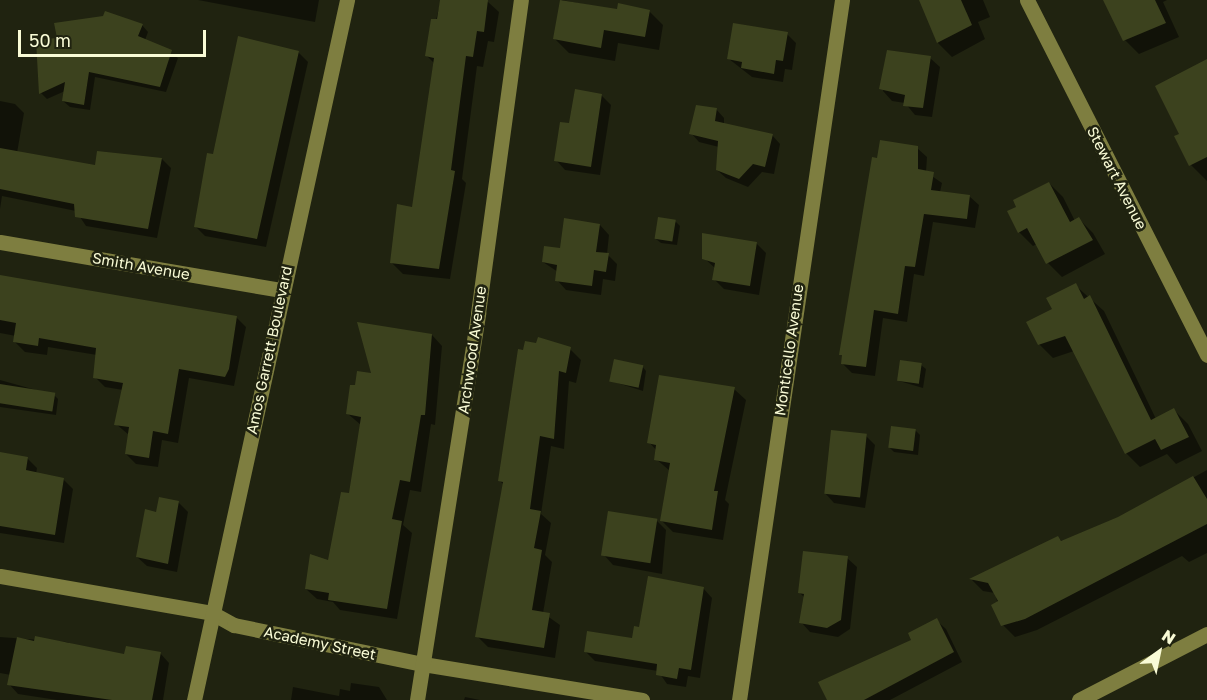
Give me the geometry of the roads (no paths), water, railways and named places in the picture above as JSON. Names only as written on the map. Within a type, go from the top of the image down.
[{"type":"street","name":"Amos Garrett Boulevard","points":[[194,700],[347,0]]},
{"type":"street","name":"Archwood Avenue","points":[[417,700],[478,313],[521,0]]},
{"type":"street","name":"Stewart Avenue","points":[[1027,0],[1207,355]]},
{"type":"street","name":"Monticello Avenue","points":[[739,700],[837,1]]},
{"type":"street","name":"Smith Avenue","points":[[0,242],[282,290]]},
{"type":"street","name":"Academy Street","points":[[0,576],[212,613],[234,625],[423,664],[642,700]]},
{"type":"street","points":[[1079,700],[1207,634]]}]
